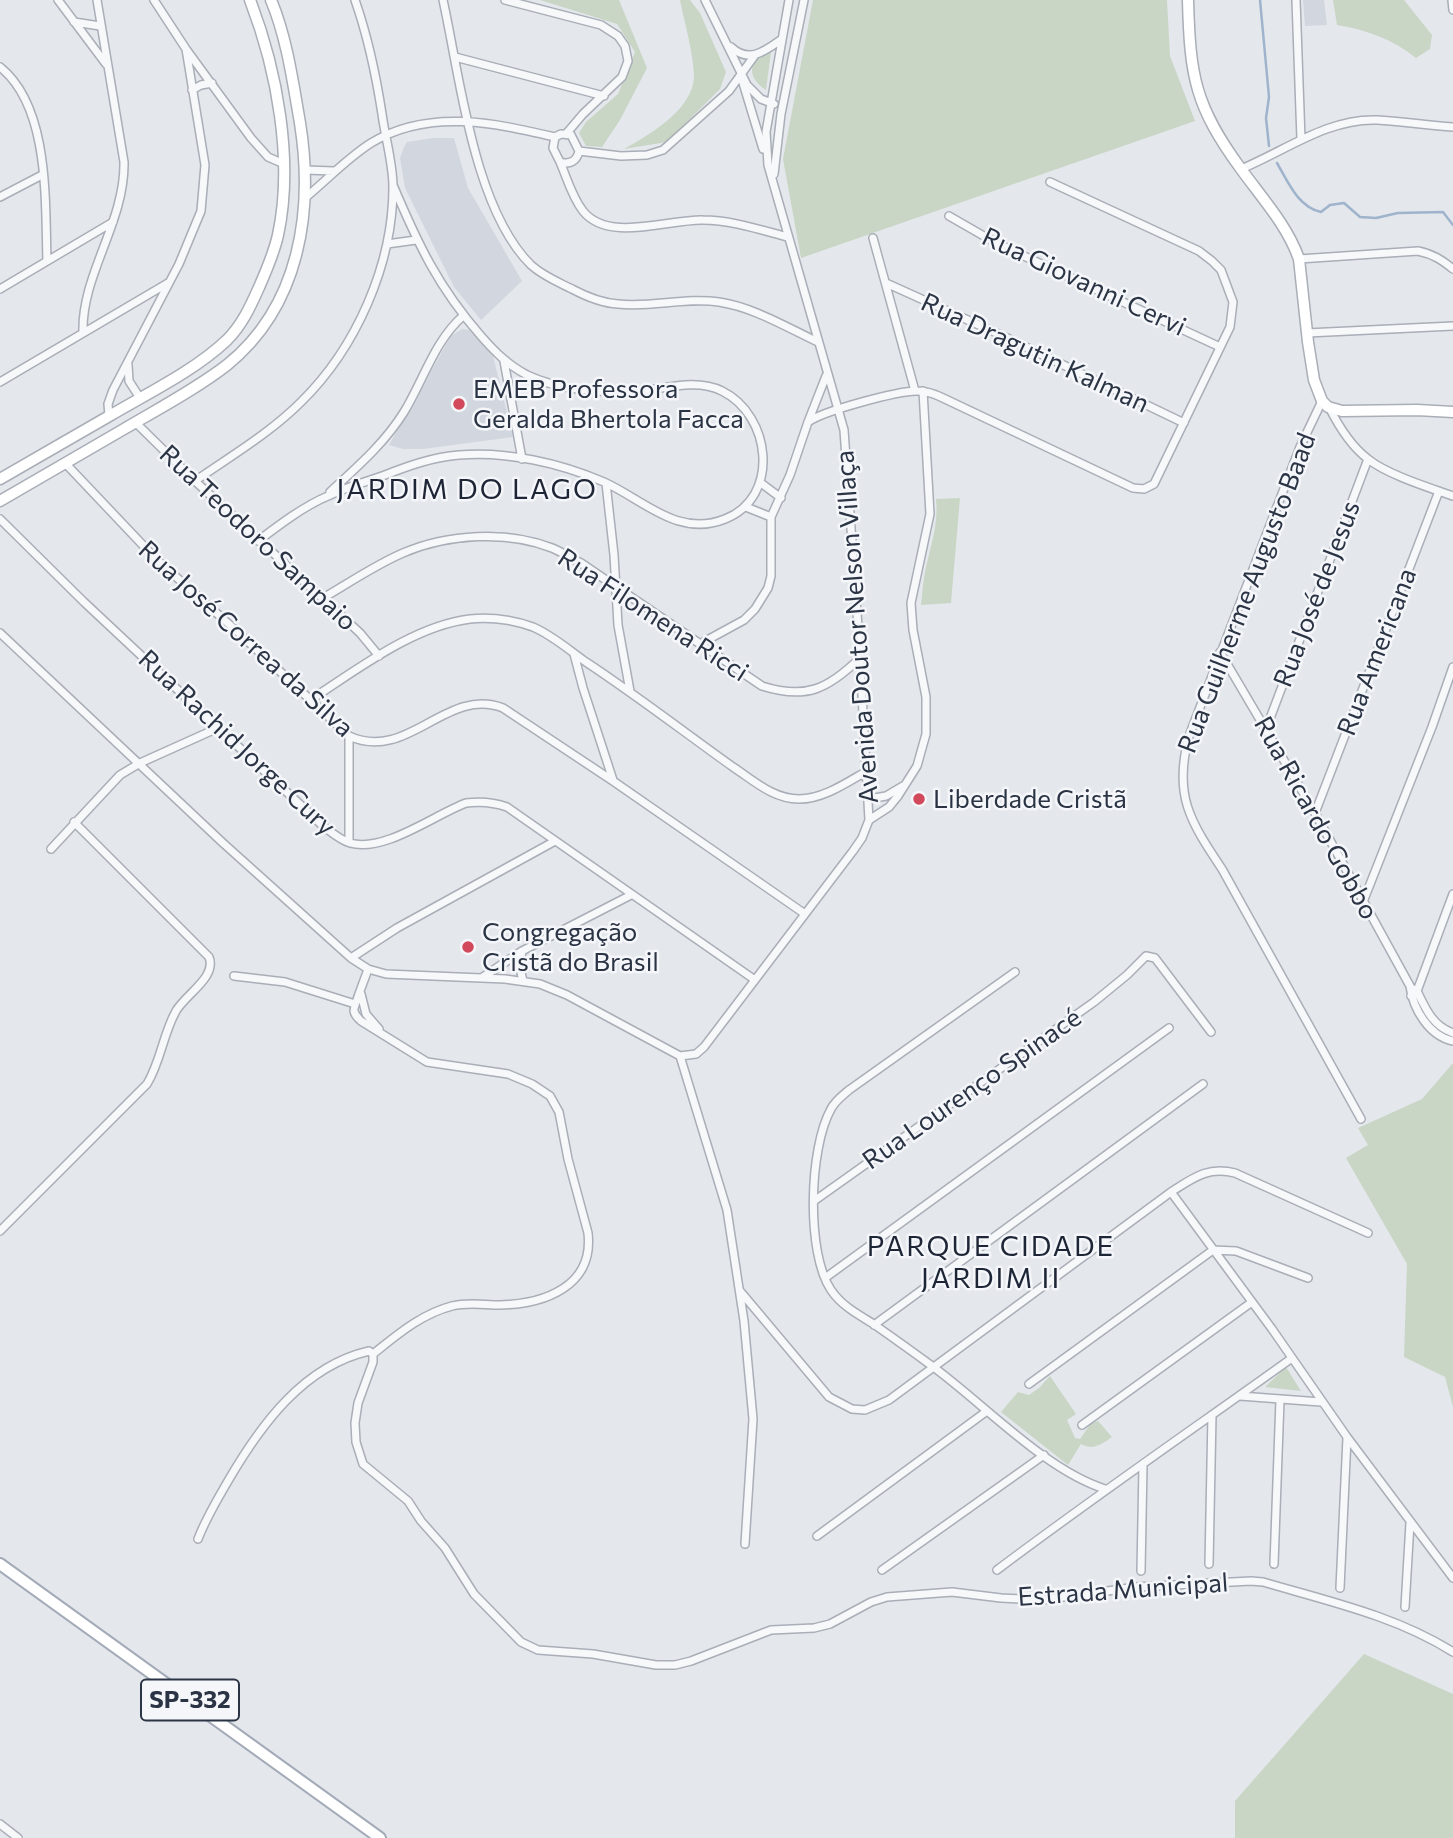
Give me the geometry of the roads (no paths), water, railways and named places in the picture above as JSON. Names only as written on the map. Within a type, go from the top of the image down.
[{"type":"main road","points":[[0,479],[140,398],[216,349],[242,322],[278,236],[284,164],[271,74],[250,0]]},
{"type":"main road","points":[[0,501],[66,464],[227,365],[257,334],[270,315],[294,266],[302,238],[304,198],[304,170],[297,105],[271,0]]},
{"type":"main road","points":[[1188,0],[1190,55],[1199,95],[1212,126],[1283,226],[1299,259],[1314,380],[1325,404],[1342,411],[1453,412]]},
{"type":"main road","points":[[284,164],[304,170]]},
{"type":"main road","points":[[283,188],[304,198]]},
{"type":"main road","points":[[140,398],[149,414]]},
{"type":"main road","points":[[109,416],[122,429]]},
{"type":"main road","name":"SP-332","points":[[0,1564],[380,1838]]},
{"type":"street","points":[[58,0],[106,65]]},
{"type":"street","points":[[83,333],[83,312],[121,202],[124,179],[124,162],[97,0]]},
{"type":"street","points":[[154,0],[259,149],[268,157],[284,164]]},
{"type":"street","points":[[326,496],[430,460],[459,455],[522,458],[606,483],[658,513],[688,524],[699,525],[724,520],[746,507],[761,483],[763,461],[756,429],[744,410],[724,392],[699,385],[633,392],[585,391],[541,381],[504,361],[463,316],[441,286],[416,240],[393,185],[376,76],[355,0]]},
{"type":"street","points":[[443,0],[468,121],[486,189],[497,217],[531,264],[549,278],[588,297],[618,304],[702,301],[727,304],[818,342]]},
{"type":"street","points":[[304,198],[370,144],[385,136],[421,125],[468,121],[555,137],[566,134],[583,114],[604,96],[626,69],[627,54],[618,36],[611,29],[592,21],[505,0]]},
{"type":"street","points":[[705,0],[752,91],[770,103],[783,104]]},
{"type":"street","name":"Avenida Doutor Nelson Villaça","points":[[680,1056],[691,1056],[700,1051],[853,851],[869,820],[846,450],[838,409],[768,165],[766,132],[789,0]]},
{"type":"street","name":"Avenida Doutor Nelson Villaça","points":[[773,178],[780,120],[804,0]]},
{"type":"street","points":[[1296,0],[1301,139]]},
{"type":"street","points":[[1452,0],[1453,10]]},
{"type":"street","points":[[74,22],[100,26]]},
{"type":"street","points":[[579,151],[621,156],[656,153],[670,144],[729,91],[755,55],[782,39]]},
{"type":"street","points":[[728,44],[741,55],[755,55]]},
{"type":"street","points":[[109,416],[107,408],[110,398],[196,227],[204,196],[205,165],[186,49]]},
{"type":"street","points":[[455,57],[604,96]]},
{"type":"street","points":[[0,68],[19,87],[34,118],[42,175],[47,261]]},
{"type":"street","points":[[741,73],[768,165]]},
{"type":"street","points":[[192,90],[212,83]]},
{"type":"street","points":[[729,91],[745,90]]},
{"type":"street","points":[[750,107],[766,132],[780,120]]},
{"type":"street","points":[[1241,169],[1301,139],[1357,121],[1377,120],[1453,127]]},
{"type":"street","points":[[560,162],[565,164],[575,160],[579,151],[575,141],[566,134]]},
{"type":"street","points":[[555,137],[553,148],[581,209],[600,224],[624,228],[705,220],[789,237]]},
{"type":"street","points":[[304,170],[334,171]]},
{"type":"street","points":[[0,197],[42,175]]},
{"type":"street","points":[[808,422],[820,414],[919,391],[943,398],[1133,488],[1139,489],[1154,484],[1230,327],[1233,302],[1220,271],[1199,251],[1050,182]]},
{"type":"street","points":[[195,481],[275,425],[304,400],[337,357],[368,303],[387,244],[393,185]]},
{"type":"street","name":"Rua Giovanni Cervi","points":[[949,216],[996,243],[1220,346]]},
{"type":"street","points":[[0,289],[113,222]]},
{"type":"street","points":[[869,820],[888,807],[906,783],[923,747],[927,715],[926,696],[913,630],[911,603],[930,514],[919,391],[873,238]]},
{"type":"street","points":[[387,244],[416,240]]},
{"type":"street","points":[[1299,259],[1418,251],[1429,253],[1453,269]]},
{"type":"street","points":[[0,382],[169,282]]},
{"type":"street","name":"Rua Dragutin Kalman","points":[[886,283],[1184,423]]},
{"type":"street","points":[[258,541],[326,496],[372,454],[416,392],[447,332],[463,316]]},
{"type":"street","points":[[1307,333],[1453,326]]},
{"type":"street","points":[[504,361],[522,458]]},
{"type":"street","points":[[128,364],[128,381],[140,398]]},
{"type":"street","points":[[701,644],[744,620],[768,588],[771,576],[771,517],[781,498],[827,376]]},
{"type":"street","points":[[1325,404],[1337,424],[1368,459],[1453,496]]},
{"type":"street","name":"Rua Guilherme Augusto Baad","points":[[1325,404],[1300,447],[1220,652],[1183,757],[1181,772],[1185,801],[1201,838],[1228,880],[1361,1119]]},
{"type":"street","name":"Rua Teodoro Sampaio","points":[[135,422],[258,541],[360,633],[379,656]]},
{"type":"street","name":"Rua José de Jesus","points":[[1266,729],[1368,459]]},
{"type":"street","name":"Rua José Correa da Silva","points":[[66,464],[156,559],[349,736],[370,743],[391,741],[470,704],[491,703],[516,715],[805,914]]},
{"type":"street","points":[[606,483],[618,625],[630,691]]},
{"type":"street","points":[[761,483],[781,498]]},
{"type":"street","name":"Rua Americana","points":[[1315,813],[1439,491]]},
{"type":"street","points":[[746,507],[771,517]]},
{"type":"street","name":"Rua Rachid Jorge Cury","points":[[0,519],[74,593],[323,826],[349,842],[365,845],[383,841],[451,808],[481,801],[507,807],[755,980]]},
{"type":"street","name":"Rua Filomena Ricci","points":[[323,598],[402,553],[427,544],[476,537],[527,541],[551,548],[581,563],[762,686],[783,693],[798,693],[822,687],[860,658]]},
{"type":"street","points":[[310,700],[379,656],[434,628],[471,619],[491,618],[536,628],[778,796],[802,799],[814,797],[867,771]]},
{"type":"street","points":[[0,633],[223,843],[368,969],[393,974],[483,977],[540,984],[567,995],[680,1056],[727,1209],[740,1291],[753,1419],[745,1544]]},
{"type":"street","name":"Rua Ricardo Gobbo","points":[[1220,652],[1315,813],[1434,1034],[1453,1041]]},
{"type":"street","points":[[574,654],[613,781]]},
{"type":"street","points":[[1363,902],[1453,667]]},
{"type":"street","points":[[51,849],[120,775],[220,727]]},
{"type":"street","points":[[349,736],[349,842]]},
{"type":"street","points":[[869,799],[886,796],[906,783]]},
{"type":"street","points":[[0,1231],[147,1084],[159,1061],[176,1011],[211,969],[209,957],[75,821]]},
{"type":"street","points":[[351,957],[397,928],[555,841]]},
{"type":"street","points":[[1412,991],[1453,894]]},
{"type":"street","points":[[483,977],[522,951],[631,895]]},
{"type":"street","points":[[522,951],[519,964],[523,981]]},
{"type":"street","name":"Rua Lourenço Spinacé","points":[[814,1201],[1094,1002],[1128,975],[1143,957],[1149,955],[1155,958],[1211,1032]]},
{"type":"street","points":[[198,1539],[212,1508],[249,1446],[292,1396],[325,1369],[366,1352],[373,1354],[405,1328],[433,1313],[449,1307],[476,1303],[512,1304],[551,1296],[563,1290],[581,1272],[589,1245],[559,1112],[550,1096],[532,1084],[508,1074],[427,1062],[357,1017],[355,1004],[368,969]]},
{"type":"street","points":[[1015,972],[849,1090],[833,1106],[823,1129],[814,1173],[819,1257],[825,1278],[845,1305],[934,1367],[1044,1455],[1080,1480],[1105,1489]]},
{"type":"street","points":[[234,975],[285,982],[355,1004]]},
{"type":"street","name":"Rua Ricardo Gobbo","points":[[1412,991],[1433,1021],[1440,1028],[1453,1033]]},
{"type":"street","points":[[361,993],[368,1017],[390,1039]]},
{"type":"street","points":[[825,1278],[1169,1028]]},
{"type":"street","points":[[874,1325],[1203,1083]]},
{"type":"street","points":[[740,1291],[829,1397],[852,1409],[865,1410],[878,1406],[934,1367],[1171,1192],[1195,1176],[1211,1170],[1222,1170],[1368,1233]]},
{"type":"street","points":[[1171,1192],[1321,1402],[1453,1578]]},
{"type":"street","points":[[1029,1384],[1213,1250],[1236,1251],[1308,1278]]},
{"type":"street","points":[[1082,1425],[1252,1302]]},
{"type":"street","name":"Estrada Municipal","points":[[373,1354],[373,1362],[356,1412],[356,1442],[363,1464],[408,1500],[421,1521],[445,1548],[474,1594],[521,1642],[538,1650],[675,1665],[771,1630],[807,1629],[830,1624],[887,1597],[952,1591],[1019,1600],[1041,1600],[1137,1587],[1251,1581],[1274,1585],[1390,1620],[1429,1637],[1453,1652]]},
{"type":"street","points":[[997,1570],[1105,1489],[1143,1465],[1292,1358]]},
{"type":"street","points":[[1240,1396],[1321,1402]]},
{"type":"street","points":[[1274,1564],[1280,1400]]},
{"type":"street","points":[[817,1536],[987,1411]]},
{"type":"street","points":[[1209,1564],[1212,1415]]},
{"type":"street","points":[[1340,1588],[1347,1437]]},
{"type":"street","points":[[882,1570],[1044,1455]]},
{"type":"street","points":[[1141,1571],[1143,1465]]},
{"type":"street","points":[[1405,1607],[1410,1522]]},
{"type":"street","points":[[0,1824],[18,1838]]},
{"type":"waterway","points":[[1260,0],[1269,97],[1266,118],[1269,146]]},
{"type":"waterway","points":[[1277,163],[1294,193],[1306,205],[1321,212],[1330,205],[1344,203],[1360,217],[1443,212],[1453,225]]},
{"type":"place","name":"EMEB Professora Geralda Bhertola Facca","points":[[459,404]]},
{"type":"place","name":"Liberdade Cristã","points":[[919,799]]},
{"type":"place","name":"Congregação Cristã do Brasil","points":[[468,947]]},
{"type":"district","name":"JARDIM DO LAGO","points":[[467,490]]},
{"type":"district","name":"PARQUE CIDADE JARDIM II","points":[[991,1263]]}]
